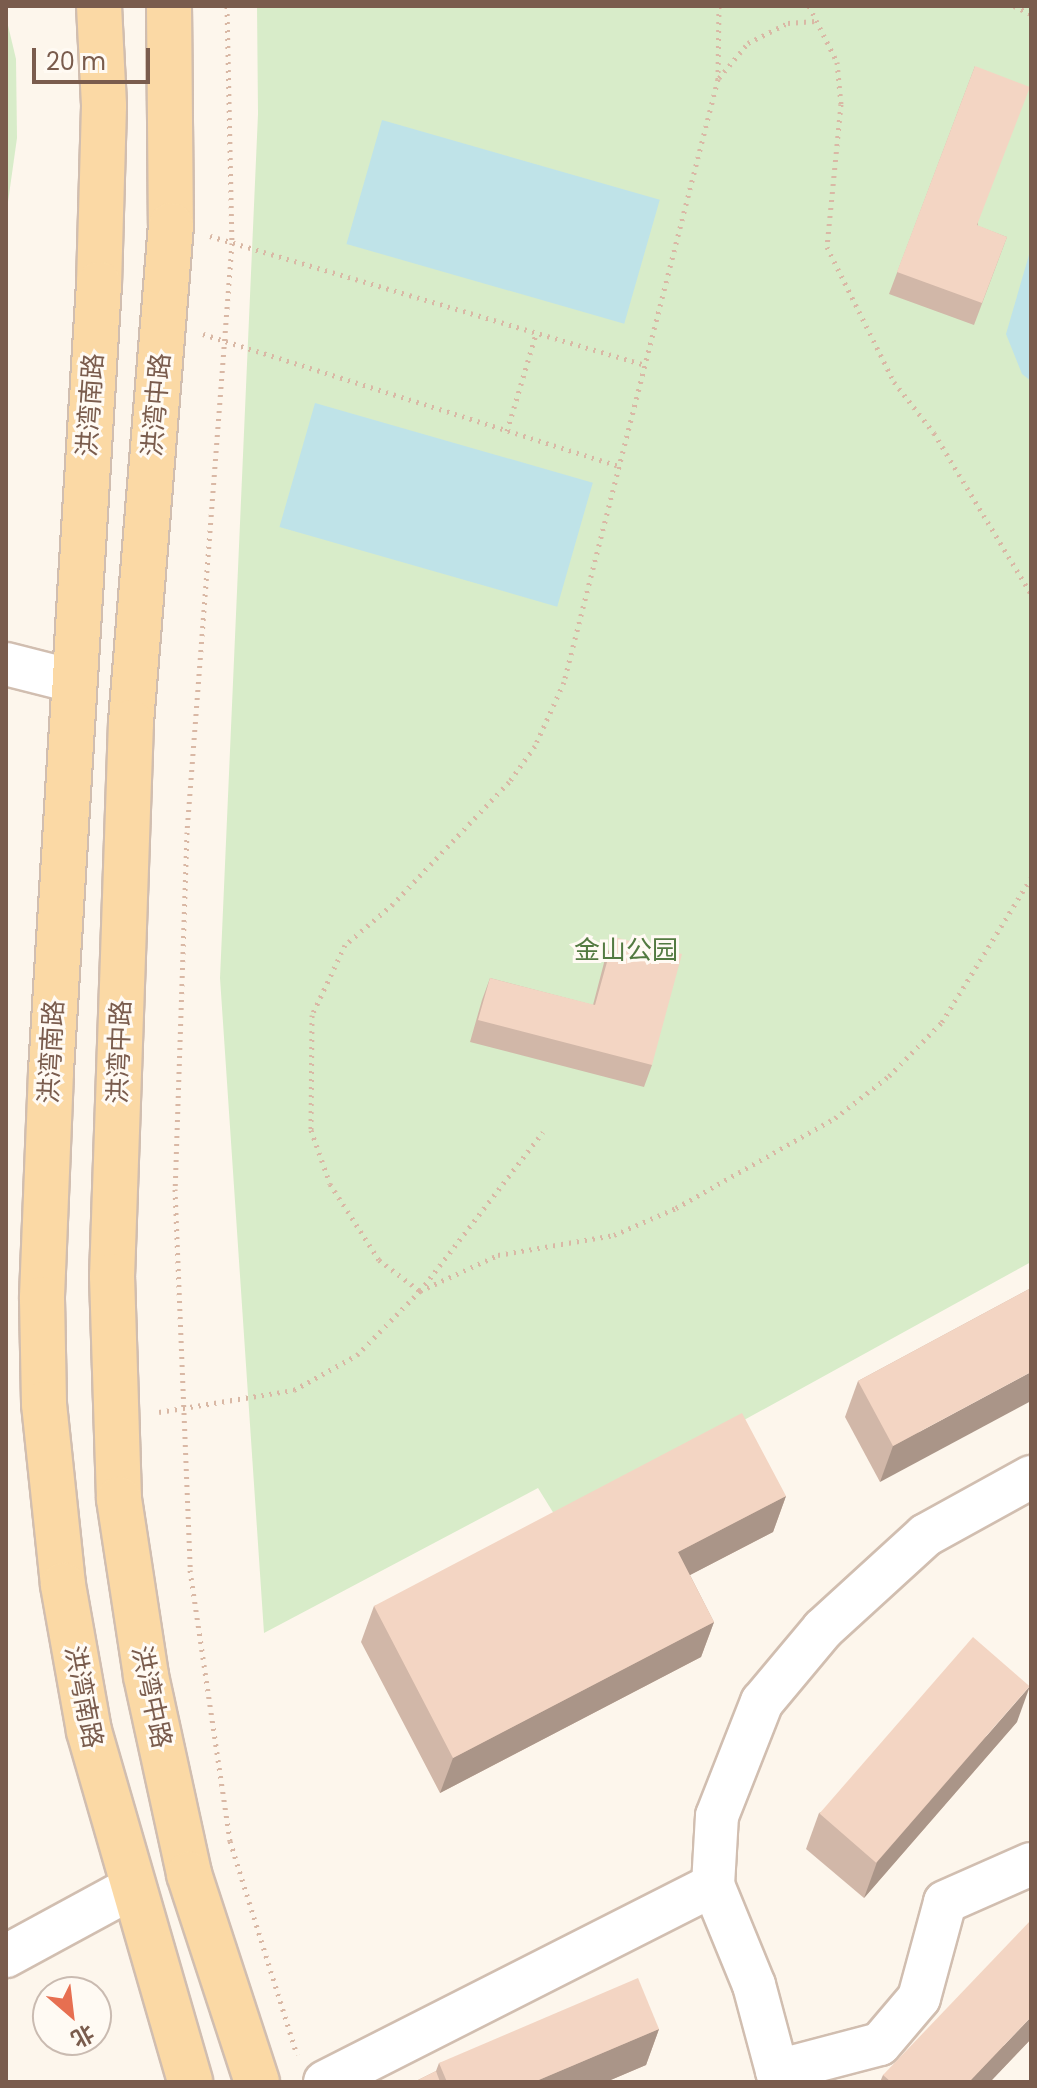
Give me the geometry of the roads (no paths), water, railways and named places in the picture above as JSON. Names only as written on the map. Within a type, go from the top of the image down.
[{"type":"main road","name":"洪湾南路","points":[[99,6],[104,106],[99,284],[73,681],[44,1214],[44,1404],[74,1657],[103,1793],[190,2082]]},
{"type":"main road","name":"洪湾中路","points":[[169,6],[171,225],[131,722],[112,1276],[119,1499],[146,1676],[189,1874],[257,2082]]},
{"type":"street","points":[[6,664],[73,681]]},
{"type":"street","points":[[1031,1477],[926,1535],[823,1629],[762,1702],[717,1816],[713,1885],[754,1985],[778,2076],[880,2044],[919,1998],[945,1902],[1031,1864]]},
{"type":"street","points":[[313,2076],[713,1885]]},
{"type":"street","points":[[6,1956],[131,1888]]},
{"type":"water","points":[[382,120],[660,200],[624,324],[346,244]]},
{"type":"water","points":[[1031,248],[1031,381],[1022,374],[1006,334]]},
{"type":"water","points":[[315,403],[593,483],[557,607],[279,527]]},
{"type":"park label","name":"金山公园","points":[[626,951]]}]
